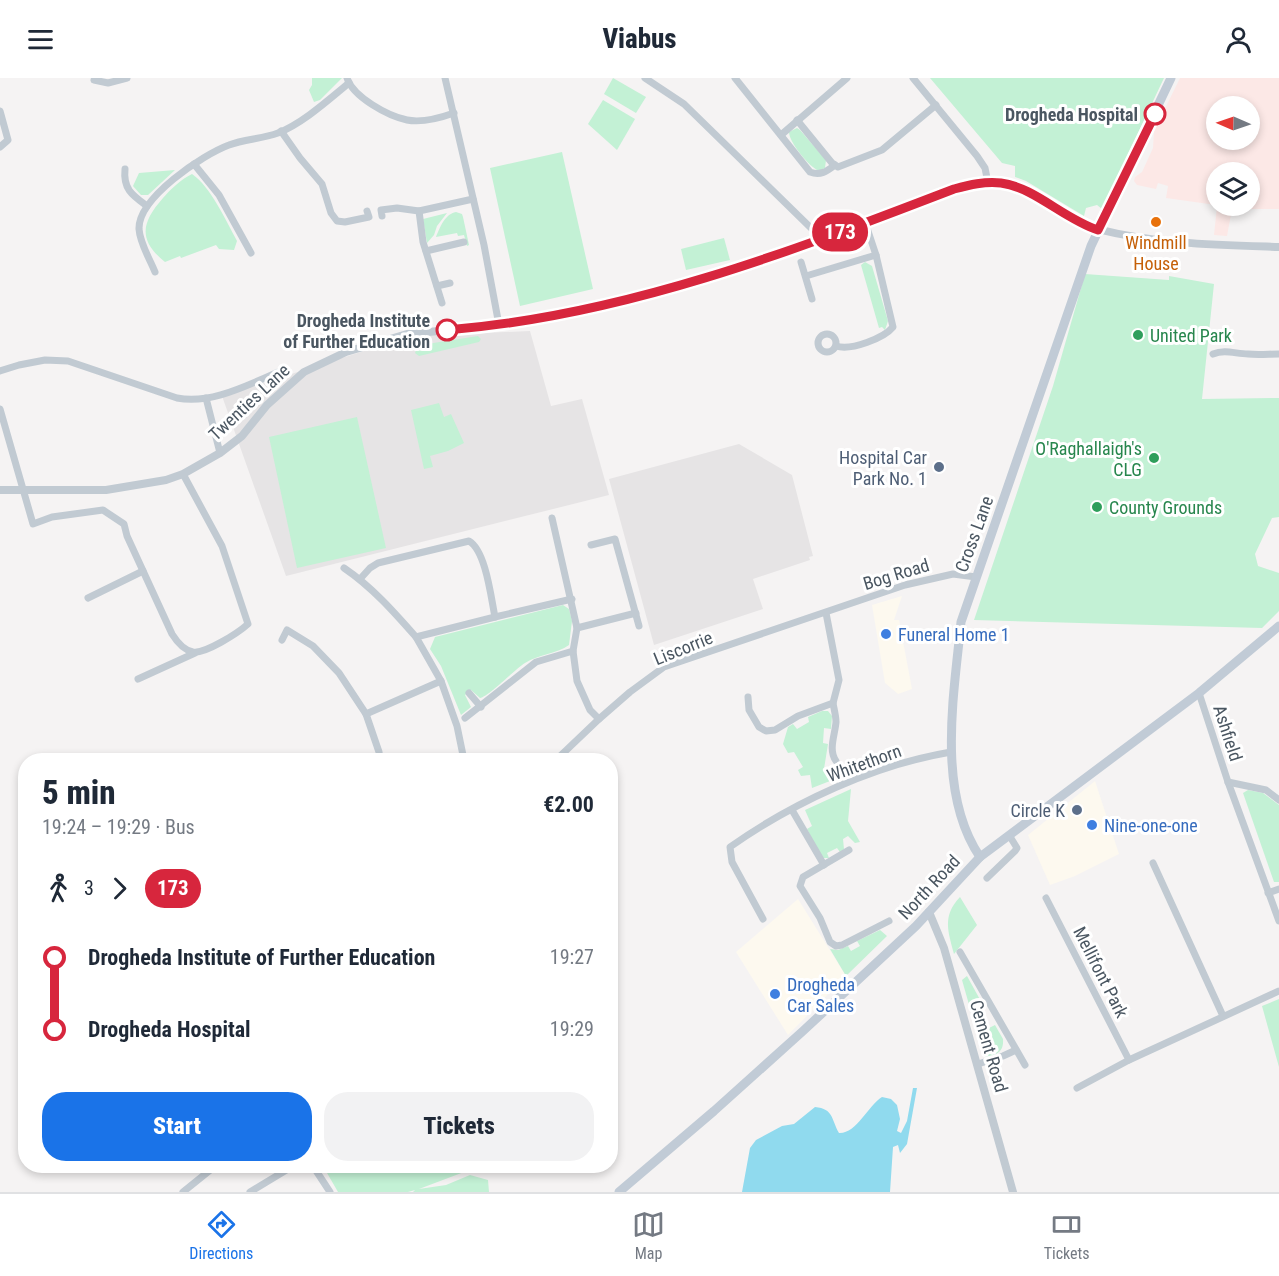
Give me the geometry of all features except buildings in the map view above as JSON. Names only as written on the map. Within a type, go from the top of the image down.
[{"type":"main road","name":"Cross Lane","points":[[980,857],[971,844],[962,818],[951,752],[954,685],[961,622],[1072,296],[1098,230],[1172,78]]},
{"type":"main road","name":"North Road","points":[[619,1192],[797,1037],[929,912],[980,857],[1199,693],[1279,626]]},
{"type":"street","points":[[94,80],[108,83],[128,78]]},
{"type":"street","points":[[445,78],[499,325]]},
{"type":"street","points":[[645,78],[684,104],[812,229],[819,240]]},
{"type":"street","points":[[735,78],[810,172],[817,174],[825,172],[835,165]]},
{"type":"street","points":[[781,135],[847,78]]},
{"type":"street","points":[[913,78],[986,168],[988,183]]},
{"type":"street","points":[[156,272],[142,242],[139,229],[140,219],[147,206],[163,189],[194,164],[231,144],[256,140],[293,125],[348,81],[370,104],[407,120],[423,120],[454,113]]},
{"type":"street","points":[[797,120],[838,167],[882,150],[936,105]]},
{"type":"street","points":[[0,111],[8,140],[0,147]]},
{"type":"street","points":[[281,131],[322,184],[331,213],[337,220],[345,222],[369,218],[367,211]]},
{"type":"street","points":[[194,164],[219,195],[250,253]]},
{"type":"street","points":[[125,169],[124,181],[128,190],[147,206]]},
{"type":"street","name":"Twenties Lane","points":[[0,490],[106,490],[145,484],[183,474],[220,453],[242,436],[267,405],[304,372],[355,349],[407,334],[499,325],[572,312],[650,293],[721,273],[819,240],[954,189],[988,183],[1010,185],[1027,191],[1083,225],[1098,230],[1172,242],[1279,247]]},
{"type":"street","points":[[382,216],[381,210],[397,208],[419,211],[473,199]]},
{"type":"street","points":[[419,211],[426,251],[442,303]]},
{"type":"street","points":[[836,346],[843,348],[879,338],[893,327],[876,255],[865,222]]},
{"type":"street","points":[[426,251],[464,242]]},
{"type":"street","points":[[806,276],[876,255]]},
{"type":"street","points":[[801,262],[812,299]]},
{"type":"street","points":[[437,286],[450,283]]},
{"type":"street","points":[[1213,354],[1232,351],[1247,354],[1279,354]]},
{"type":"street","name":"Twenties Lane","points":[[0,371],[45,360],[68,361],[191,401],[206,398],[281,371]]},
{"type":"street","points":[[206,398],[220,453]]},
{"type":"street","points":[[0,409],[33,524],[52,517],[103,510],[124,524],[142,571],[173,637],[182,648],[195,653]]},
{"type":"street","points":[[138,679],[226,639],[248,624],[222,546],[183,474]]},
{"type":"street","points":[[552,518],[577,628],[573,651],[577,681],[590,710],[599,719]]},
{"type":"street","points":[[591,545],[615,539],[639,626]]},
{"type":"street","points":[[360,579],[378,563],[469,541],[474,544],[480,554],[495,617]]},
{"type":"street","points":[[344,568],[360,579],[390,608],[416,638],[441,681],[457,726],[463,753]]},
{"type":"street","points":[[88,598],[142,571]]},
{"type":"street","name":"Bog Road","points":[[826,613],[889,590],[936,577],[953,574],[976,577]]},
{"type":"street","points":[[416,638],[572,599]]},
{"type":"street","points":[[577,628],[636,613]]},
{"type":"street","points":[[826,613],[839,680],[833,702],[836,722],[832,750],[836,761]]},
{"type":"street","name":"Liscorrie","points":[[563,753],[630,692],[664,667],[826,613]]},
{"type":"street","points":[[282,640],[287,630],[313,646],[339,673],[366,714],[379,753]]},
{"type":"street","points":[[465,718],[536,662],[573,651]]},
{"type":"street","points":[[366,714],[441,681]]},
{"type":"street","points":[[469,693],[481,707]]},
{"type":"street","name":"Ashfield","points":[[1199,693],[1268,893]]},
{"type":"street","points":[[748,697],[749,710],[759,726],[766,730],[776,730],[798,716],[833,702]]},
{"type":"street","name":"Whitethorn","points":[[763,919],[732,862],[730,847],[792,810],[847,783],[879,771],[951,752]]},
{"type":"street","name":"Ashfield","points":[[1228,782],[1266,790],[1279,800]]},
{"type":"street","points":[[792,810],[824,865]]},
{"type":"street","points":[[987,878],[1017,848],[1009,835]]},
{"type":"street","points":[[849,850],[803,877],[800,886],[820,918],[830,942],[836,946],[842,945],[890,921]]},
{"type":"street","points":[[1153,863],[1223,1016]]},
{"type":"street","points":[[1279,889],[1268,893],[1279,921]]},
{"type":"street","name":"Mellifont Park","points":[[1046,898],[1129,1060]]},
{"type":"street","name":"Cement Road","points":[[929,912],[944,948],[1013,1192]]},
{"type":"street","points":[[960,952],[1025,1065]]},
{"type":"street","points":[[1077,1088],[1129,1060],[1279,991]]},
{"type":"street","points":[[978,1064],[1016,1050]]},
{"type":"street","points":[[183,1192],[206,1173]]},
{"type":"street","points":[[250,1192],[281,1173]]},
{"type":"street","points":[[318,1173],[330,1192]]},
{"type":"shaded area","points":[[1180,78],[1279,78],[1279,209],[1260,209],[1260,162],[1206,162],[1206,204],[1166,198],[1168,186],[1158,183],[1156,189],[1137,185],[1134,181],[1135,177],[1142,172],[1153,148],[1154,131]]},
{"type":"shaded area","points":[[1216,216],[1231,216],[1227,236],[1214,235]]},
{"type":"shaded area","name":"Drogheda Institute of Further Education","points":[[530,331],[551,406],[582,399],[609,495],[286,576],[222,396],[421,333]]},
{"type":"shaded area","points":[[739,444],[792,475],[813,556],[809,557],[810,560],[753,579],[763,609],[654,645],[609,479]]},
{"type":"shaded area","points":[[902,596],[894,620],[899,620],[912,689],[898,694],[885,683],[872,605]]},
{"type":"shaded area","points":[[1095,781],[1119,854],[1075,876],[1050,885],[1028,835]]},
{"type":"shaded area","points":[[798,899],[846,976],[788,1035],[736,952]]},
{"type":"green space","points":[[312,78],[342,78],[320,100],[314,102],[309,90]]},
{"type":"green space","points":[[613,78],[646,97],[636,113],[604,94]]},
{"type":"green space","points":[[930,78],[1164,78],[1102,209],[1097,205],[1086,208],[1084,216],[1026,181],[1015,177],[1015,166],[1002,163]]},
{"type":"green space","points":[[603,100],[635,119],[617,150],[588,124]]},
{"type":"green space","points":[[797,128],[826,160],[825,168],[819,171],[815,169],[796,148],[789,132]]},
{"type":"green space","points":[[562,152],[593,289],[520,306],[490,168]]},
{"type":"green space","points":[[175,170],[148,195],[141,195],[133,186],[139,173]]},
{"type":"green space","points":[[192,174],[206,187],[237,241],[234,250],[219,249],[216,245],[165,262],[150,246],[147,239],[147,223],[150,215],[166,195]]},
{"type":"green space","points":[[456,212],[462,214],[463,217],[469,245],[467,246],[464,235],[458,236],[457,233],[436,237],[446,218]]},
{"type":"green space","points":[[447,213],[437,226],[434,235],[427,243],[423,219]]},
{"type":"green space","points":[[724,238],[730,260],[686,270],[681,249]]},
{"type":"green space","points":[[865,262],[872,266],[888,321],[885,330],[882,327],[879,328],[861,265]]},
{"type":"green space","name":"O'Raghallaigh's CLG","points":[[1085,274],[1169,280],[1169,276],[1214,284],[1202,399],[1279,398],[1279,517],[1272,518],[1255,554],[1258,566],[1279,573],[1279,611],[1262,628],[974,620],[1053,386]]},
{"type":"green space","points":[[478,336],[481,339],[479,342],[419,356],[415,353],[417,348],[427,344]]},
{"type":"green space","points":[[439,403],[444,417],[451,414],[464,443],[430,456],[433,467],[424,469],[411,410]]},
{"type":"green space","points":[[357,417],[386,548],[297,568],[269,437]]},
{"type":"green space","points":[[563,605],[569,609],[572,621],[569,645],[525,663],[480,698],[471,690],[465,695],[471,707],[461,715],[441,666],[430,649],[435,637]]},
{"type":"green space","points":[[828,711],[832,716],[831,729],[824,728],[823,743],[828,744],[824,769],[842,771],[843,776],[812,788],[810,775],[801,776],[798,770],[803,767],[794,752],[788,753],[783,744],[788,727],[793,724],[797,729],[809,722],[808,717]]},
{"type":"green space","points":[[851,789],[848,821],[860,842],[855,843],[848,836],[843,839],[844,849],[840,852],[837,848],[827,853],[829,858],[822,858],[807,829],[812,826],[805,810]]},
{"type":"green space","points":[[1248,790],[1263,793],[1279,805],[1279,882],[1274,882],[1243,793]]},
{"type":"green space","points":[[960,897],[977,925],[954,954],[948,924],[954,904]]},
{"type":"green space","points":[[880,930],[887,936],[846,976],[830,949],[838,950],[848,946],[851,951],[860,946],[857,941]]},
{"type":"green space","points":[[967,976],[983,1005],[978,1009],[989,1028],[995,1025],[1003,1039],[1001,1050],[992,1055],[984,1057],[962,980]]},
{"type":"green space","points":[[1279,999],[1279,1067],[1262,1006]]},
{"type":"green space","points":[[327,1173],[461,1173],[419,1189],[446,1185],[470,1175],[488,1180],[489,1192],[413,1192],[415,1190],[408,1192],[338,1192]]},
{"type":"water","points":[[913,1088],[917,1088],[907,1144],[900,1153],[898,1145],[893,1147],[890,1192],[742,1192],[750,1148],[756,1140],[782,1126],[794,1124],[815,1107],[829,1112],[839,1133],[845,1132],[851,1129],[882,1097],[891,1099],[897,1105],[900,1119],[897,1131],[901,1133],[907,1121]]},
{"type":"bus line","name":"173","points":[[447,330],[502,325],[572,312],[650,293],[721,273],[819,240],[954,189],[971,185],[1000,183],[1027,191],[1083,225],[1098,230],[1155,114]]},
{"type":"place","name":"Drogheda Hospital","points":[[1155,114]]},
{"type":"place","name":"Windmill House","points":[[1156,222]]},
{"type":"place","name":"Drogheda Institute of Further Education","points":[[447,330]]},
{"type":"place","name":"United Park","points":[[1138,335]]},
{"type":"place","name":"O'Raghallaigh's CLG","points":[[1154,458]]},
{"type":"place","name":"Hospital Car Park No. 1","points":[[939,467]]},
{"type":"place","name":"County Grounds","points":[[1097,507]]},
{"type":"place","name":"Funeral Home 1","points":[[886,634]]},
{"type":"place","name":"Circle K","points":[[1077,810]]},
{"type":"place","name":"Nine-one-one","points":[[1092,825]]},
{"type":"place","name":"Drogheda Car Sales","points":[[775,994]]}]
